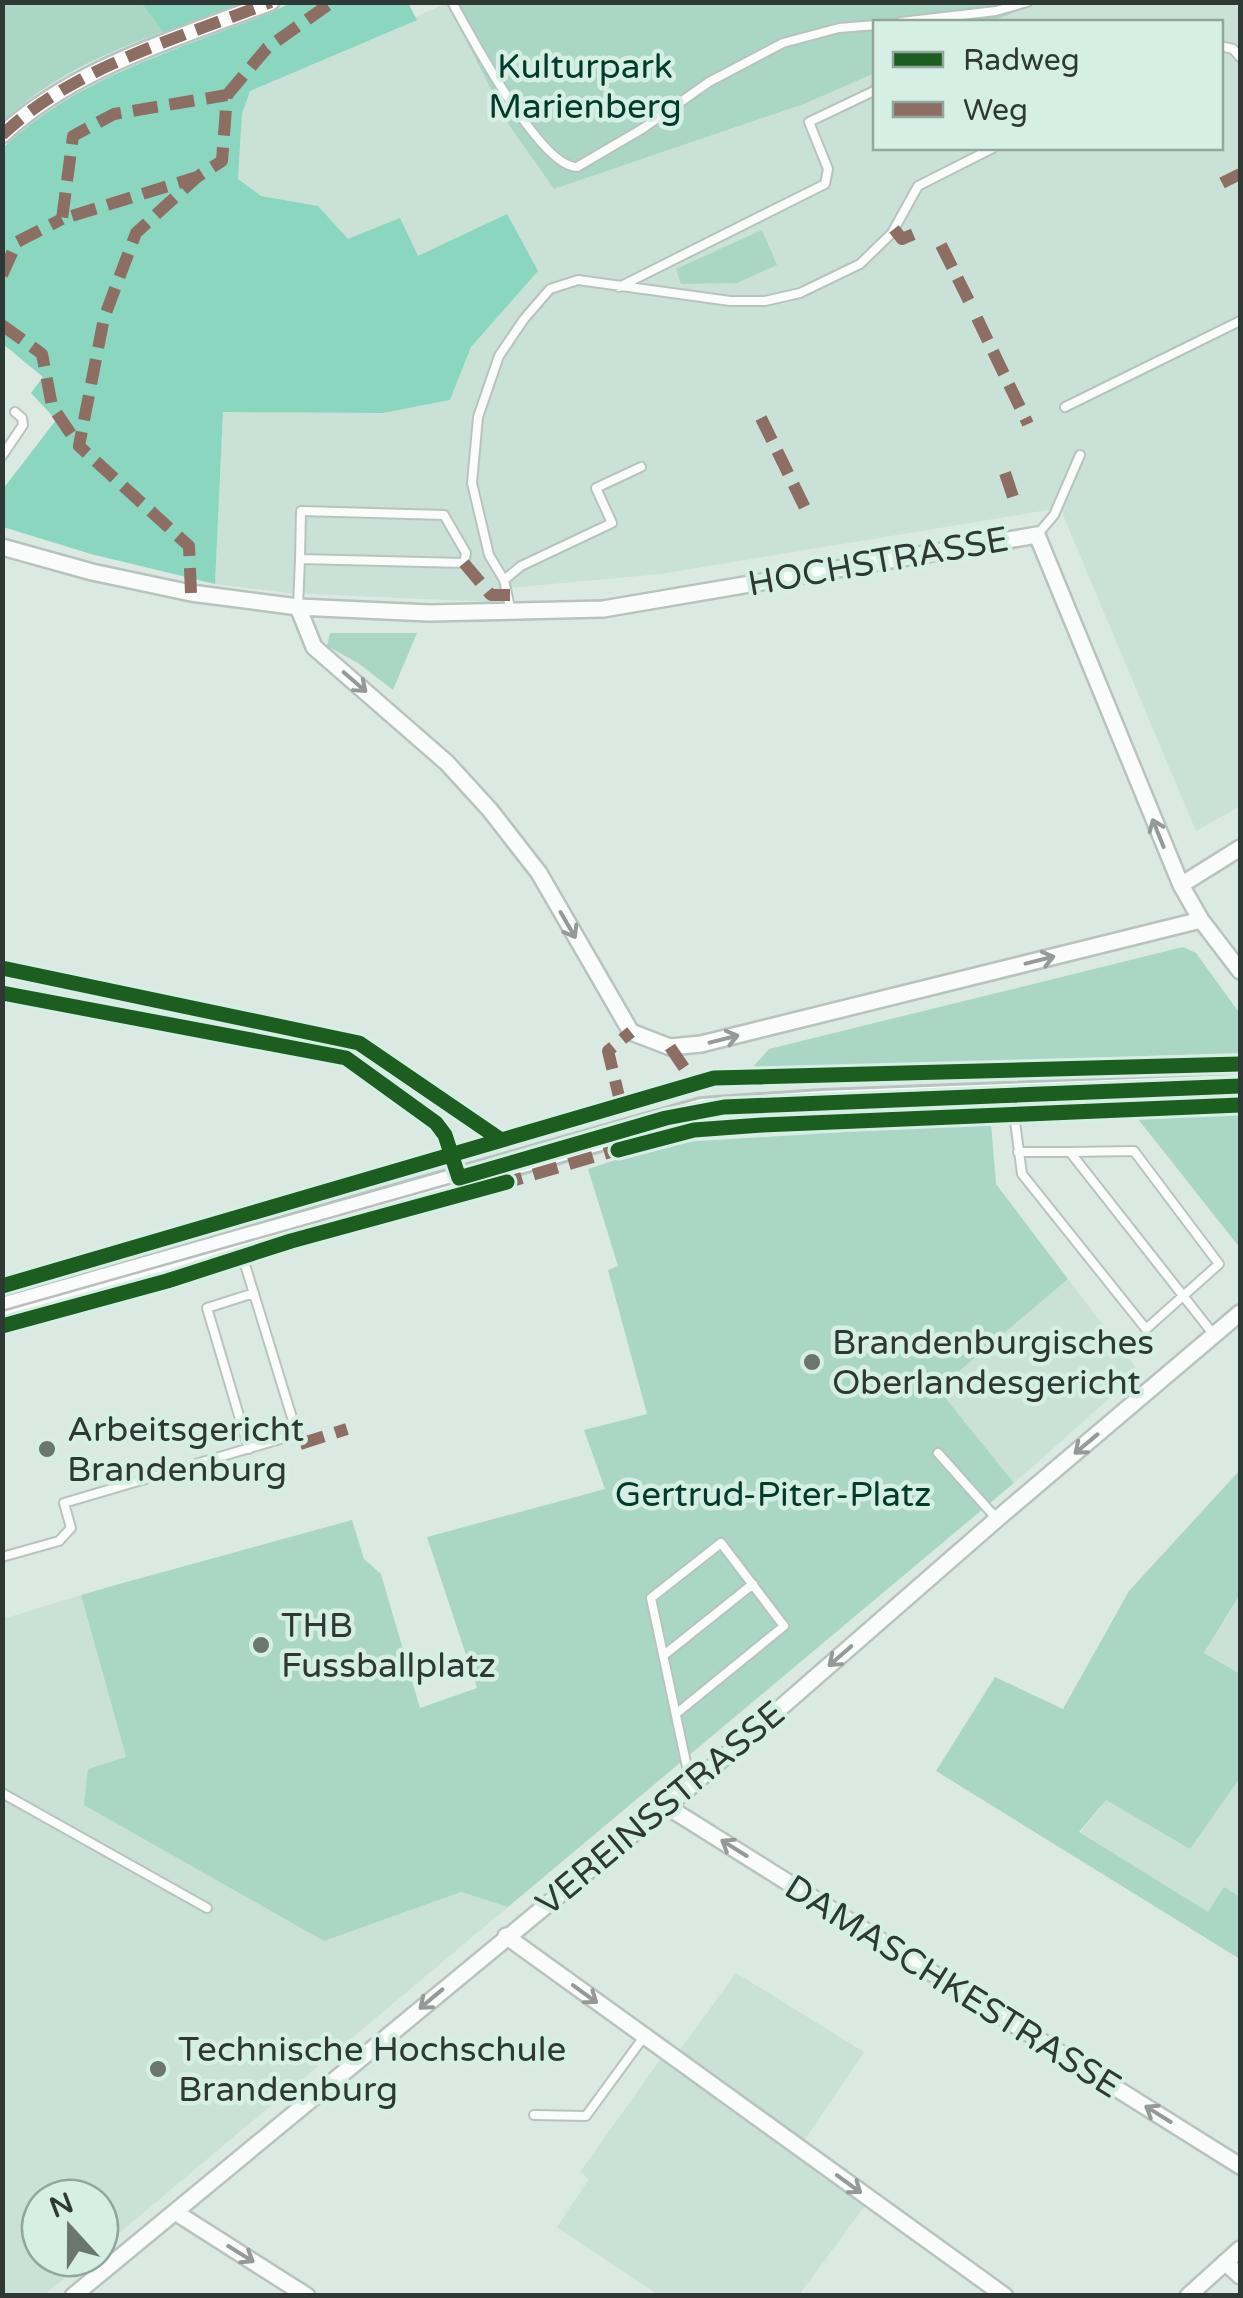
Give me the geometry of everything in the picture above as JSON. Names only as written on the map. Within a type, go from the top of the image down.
[{"type":"street","points":[[2,136],[64,89],[108,66],[271,2]]},
{"type":"street","name":"HOCHSTRASSE","points":[[2,547],[174,589],[298,607],[511,612],[604,609],[1037,534],[1181,886],[1240,971]]},
{"type":"street","points":[[298,607],[314,647],[447,763],[540,874],[630,1032],[670,1047],[701,1044],[1201,920]]},
{"type":"street","points":[[1181,886],[1240,848]]},
{"type":"street","points":[[2,993],[346,1058],[436,1122],[446,1135],[459,1178]]},
{"type":"street","points":[[2,1309],[666,1118],[724,1107],[1240,1086]]},
{"type":"street","name":"VEREINSSTRASSE","points":[[72,2296],[691,1786],[1240,1313]]},
{"type":"street","name":"DAMASCHKESTRASSE","points":[[666,1806],[1240,2166]]},
{"type":"street","points":[[506,1936],[1005,2296]]},
{"type":"street","points":[[175,2212],[307,2296]]},
{"type":"street","points":[[1188,2296],[1240,2249]]},
{"type":"street","points":[[1225,2262],[1240,2276]]},
{"type":"lane","points":[[452,2],[518,112],[568,168],[577,168],[710,82],[783,43],[839,28],[873,25]]},
{"type":"lane","points":[[918,20],[996,11],[1028,2]]},
{"type":"lane","points":[[619,287],[825,184],[828,169],[809,122],[873,91]]},
{"type":"lane","points":[[511,612],[504,580],[488,555],[472,483],[478,417],[499,356],[550,289],[578,280],[730,301],[800,293],[860,264],[892,233],[918,186],[989,150]]},
{"type":"lane","points":[[1065,407],[1240,321]]},
{"type":"lane","points":[[2,456],[23,425],[15,412]]},
{"type":"lane","points":[[1037,534],[1054,515],[1080,455]]},
{"type":"lane","points":[[504,580],[521,566],[612,524],[596,488],[642,466]]},
{"type":"lane","points":[[298,607],[300,559],[302,511],[444,516],[466,553],[464,563],[300,559]]},
{"type":"lane","points":[[1012,1095],[1018,1152],[1022,1174],[1146,1329],[1219,1264],[1134,1150],[1018,1152]]},
{"type":"lane","points":[[1070,1152],[1214,1335]]},
{"type":"lane","points":[[2,1558],[59,1541],[71,1528],[64,1503],[297,1434],[238,1241]]},
{"type":"lane","points":[[250,1450],[207,1308],[254,1294]]},
{"type":"lane","points":[[938,1453],[997,1519]]},
{"type":"lane","points":[[677,1713],[784,1626],[721,1543],[652,1598],[691,1786]]},
{"type":"lane","points":[[664,1655],[752,1584]]},
{"type":"lane","points":[[2,1793],[208,1908]]},
{"type":"lane","points":[[534,2114],[586,2116],[644,2038]]},
{"type":"shaded area","points":[[1037,2],[1233,2],[1240,11],[1240,806],[1196,831],[1060,508],[661,574],[497,589],[492,602],[289,593],[215,584],[223,412],[383,413],[450,400],[471,347],[537,271],[418,256],[348,239],[318,206],[260,196],[238,179],[242,114],[250,91],[447,3],[509,125],[554,189],[804,104],[873,74],[873,150],[1223,150],[1223,20],[996,20]]},
{"type":"shaded area","points":[[1068,1279],[1139,1372],[1014,1483],[937,1389]]},
{"type":"shaded area","points":[[1240,1594],[1240,1674],[1204,1654]]},
{"type":"shaded area","name":"Technische Hochschule Brandenburg","points":[[81,1595],[126,1758],[324,1941],[461,1892],[508,1907],[120,2232],[120,2178],[20,2178],[20,2278],[65,2278],[44,2295],[3,2296],[3,1619]]},
{"type":"shaded area","points":[[1240,1778],[1240,1959],[1066,1851],[1106,1800],[1190,1849]]},
{"type":"shaded area","points":[[736,1973],[864,2052],[799,2148],[870,2199],[799,2295],[659,2295],[557,2227],[589,2179],[580,2172],[665,2053],[674,2058]]},
{"type":"green space","points":[[3,3],[242,3],[85,65],[28,100],[3,122]]},
{"type":"green space","points":[[142,3],[242,3],[164,33]]},
{"type":"green space","points":[[290,3],[408,3],[417,20],[250,91],[242,114],[238,179],[261,196],[318,206],[348,239],[400,218],[418,256],[507,214],[538,271],[471,347],[450,400],[383,413],[223,412],[215,584],[91,554],[3,527],[3,489],[56,420],[31,393],[43,377],[3,344],[3,148],[50,110],[101,81]]},
{"type":"green space","name":"Kulturpark Marienberg","points":[[447,3],[1037,3],[996,20],[873,20],[873,74],[804,104],[554,189],[509,125]]},
{"type":"green space","points":[[762,230],[777,265],[737,283],[681,284],[676,269]]},
{"type":"green space","points":[[330,633],[417,633],[393,690],[358,663],[327,646]]},
{"type":"green space","points":[[1183,947],[1196,953],[1240,1014],[1239,1053],[751,1069],[769,1049]]},
{"type":"green space","points":[[1240,1114],[1240,1248],[1138,1119]]},
{"type":"green space","name":"Gertrud-Piter-Platz","points":[[991,1123],[996,1184],[1068,1279],[938,1389],[1014,1483],[508,1907],[461,1892],[324,1941],[84,1805],[88,1769],[126,1757],[81,1595],[352,1520],[364,1559],[381,1574],[420,1708],[477,1688],[427,1537],[605,1489],[584,1430],[647,1414],[608,1270],[618,1266],[588,1169],[667,1143]]},
{"type":"green space","points":[[1240,1470],[1240,1594],[1204,1653],[1240,1674],[1240,1778],[1190,1849],[1106,1800],[1079,1832],[1208,1912],[1224,1887],[1240,1897],[1240,1959],[936,1771],[995,1677],[1063,1709],[1129,1591]]},
{"type":"tram line","points":[[2,1311],[675,1120],[722,1110],[1240,1089]]},
{"type":"marked path","points":[[2,135],[31,111],[95,72],[271,2]]},
{"type":"marked path","points":[[227,95],[267,48],[332,2]]},
{"type":"marked path","points":[[191,593],[189,546],[79,446],[104,318],[136,233],[197,177],[222,161],[227,95],[114,114],[73,136],[62,219],[197,177]]},
{"type":"marked path","points":[[1222,183],[1240,174]]},
{"type":"marked path","points":[[2,275],[17,242],[62,219]]},
{"type":"marked path","points":[[894,229],[902,239],[921,231]]},
{"type":"marked path","points":[[941,245],[970,303]]},
{"type":"marked path","points":[[977,318],[1028,424]]},
{"type":"marked path","points":[[2,325],[42,354],[52,406],[79,446]]},
{"type":"marked path","points":[[761,418],[806,510]]},
{"type":"marked path","points":[[1005,473],[1013,497]]},
{"type":"marked path","points":[[464,563],[491,595],[510,595]]},
{"type":"marked path","points":[[621,1105],[608,1051],[631,1032]]},
{"type":"marked path","points":[[670,1047],[695,1084]]},
{"type":"marked path","points":[[498,1185],[627,1147]]},
{"type":"marked path","points":[[300,1444],[347,1429]]},
{"type":"cycle path","points":[[2,968],[359,1043],[501,1140]]},
{"type":"cycle path","points":[[2,993],[346,1058],[436,1123],[445,1135],[459,1178],[666,1118],[724,1107],[1240,1086]]},
{"type":"cycle path","points":[[2,1286],[714,1078],[1240,1064]]},
{"type":"cycle path","points":[[618,1150],[694,1130],[762,1125],[1240,1105]]},
{"type":"cycle path","points":[[2,1326],[507,1182]]},
{"type":"place","name":"Brandenburgisches Oberlandesgericht","points":[[812,1362]]},
{"type":"place","name":"Arbeitsgericht Brandenburg","points":[[47,1449]]},
{"type":"place","name":"THB Fussballplatz","points":[[261,1645]]},
{"type":"place","name":"Technische Hochschule Brandenburg","points":[[158,2069]]}]
